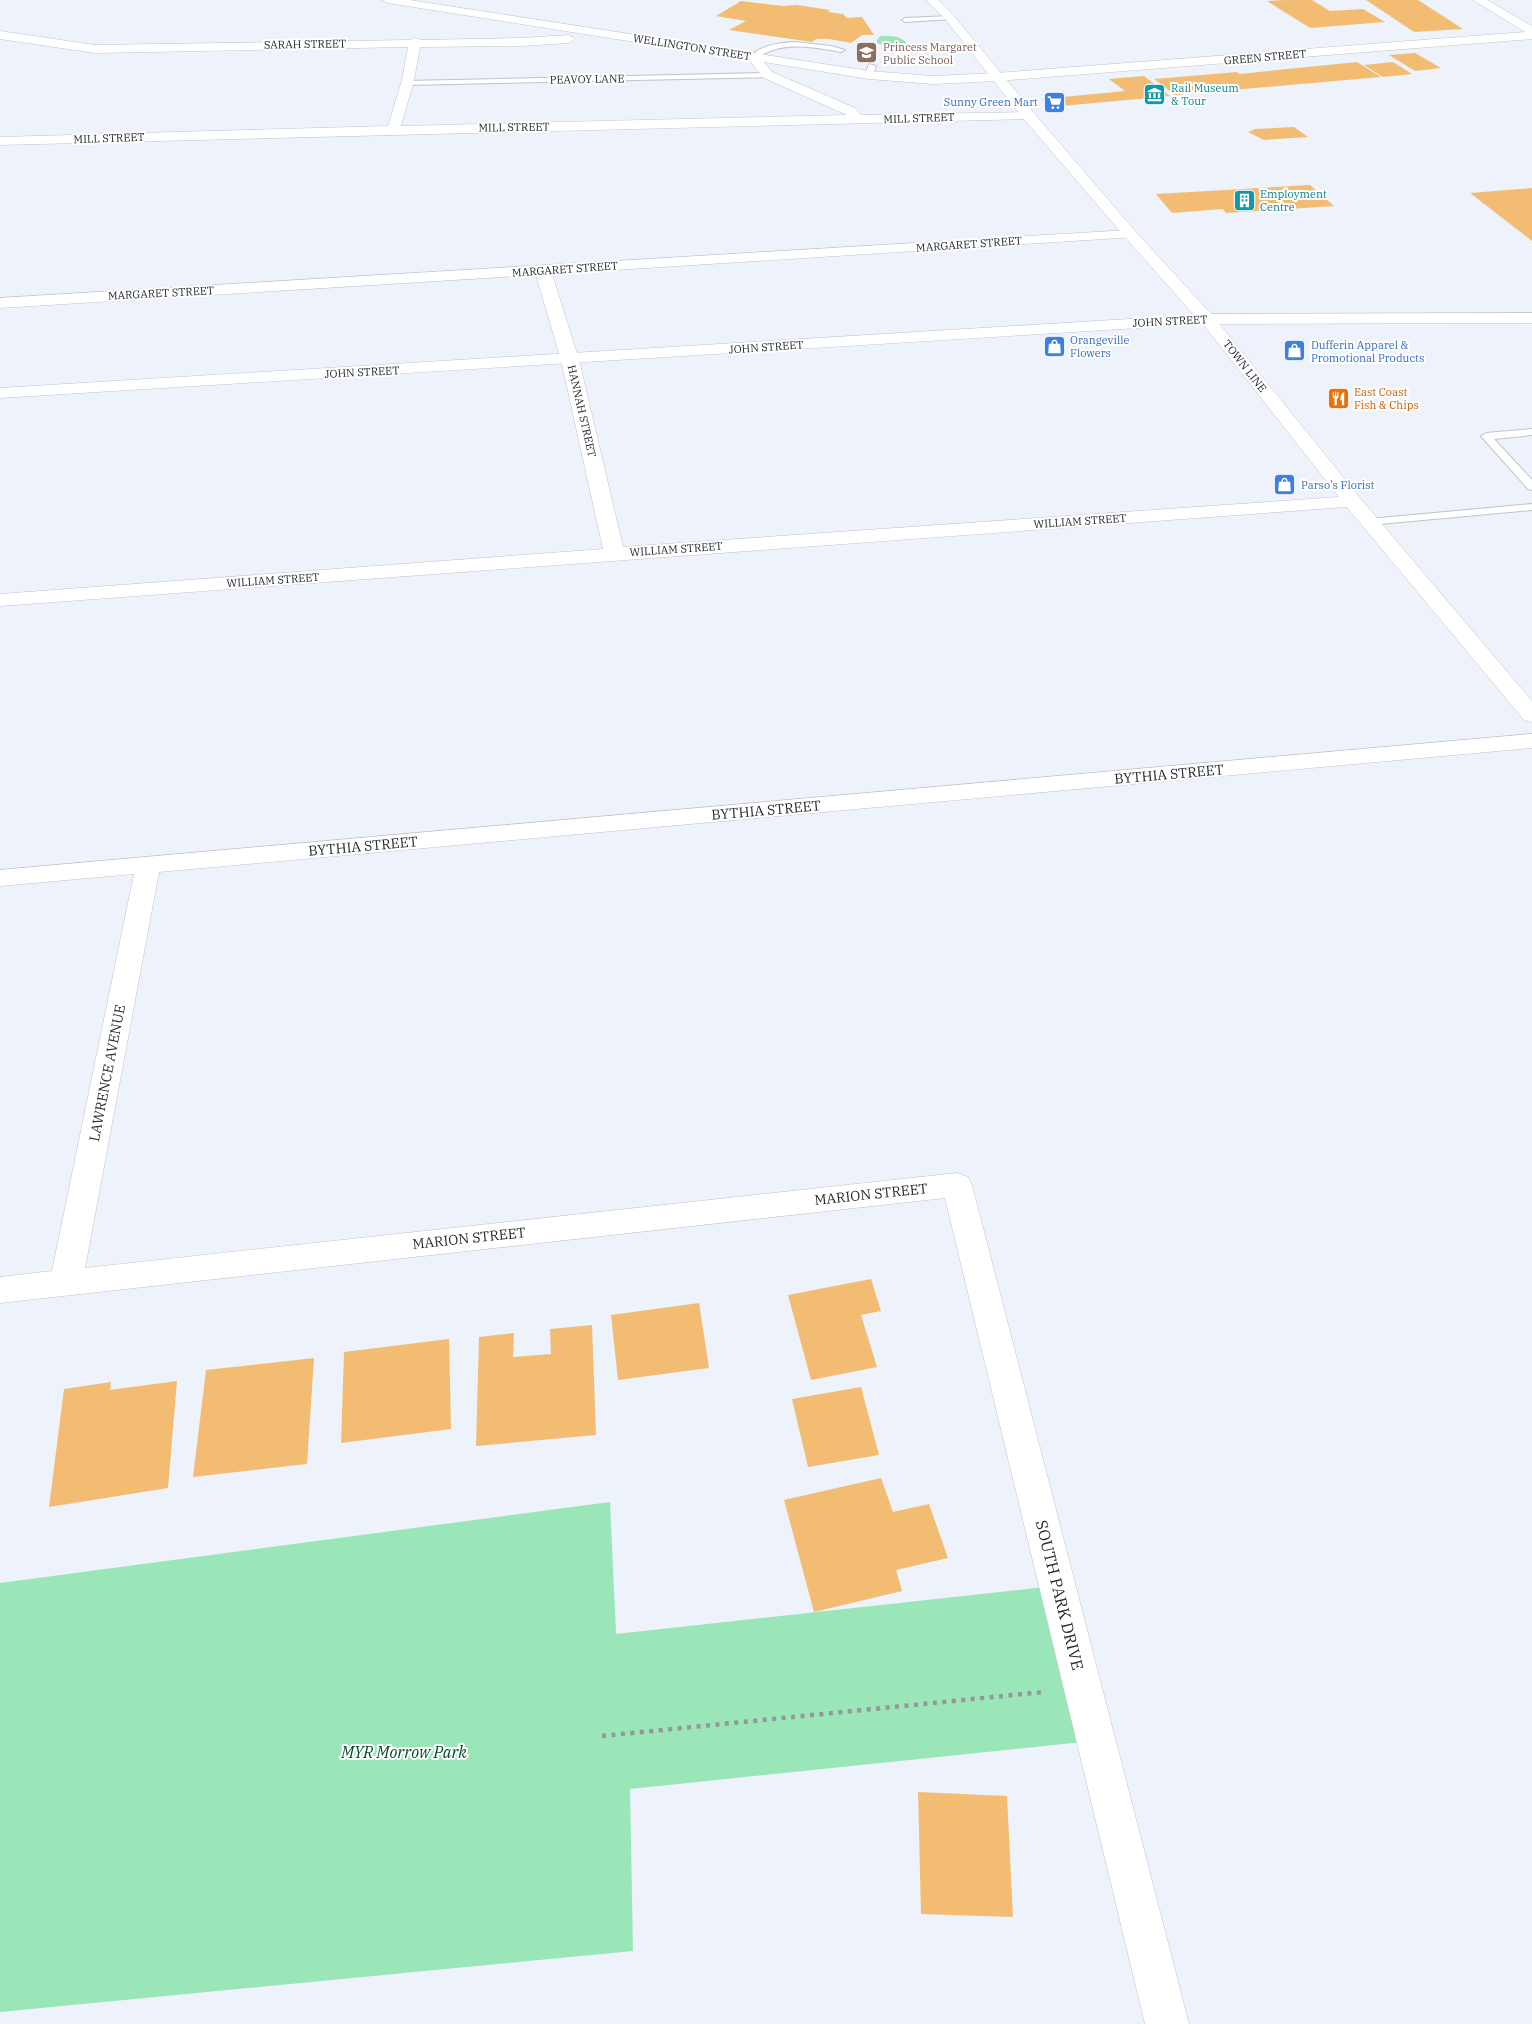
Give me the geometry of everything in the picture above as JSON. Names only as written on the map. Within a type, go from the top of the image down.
[{"type":"street","name":"WELLINGTON STREET","points":[[388,0],[610,33],[753,57],[870,70],[932,80],[997,77]]},
{"type":"street","name":"TOWN LINE","points":[[932,0],[950,18],[1028,115],[1130,234],[1207,319],[1369,522],[1532,715]]},
{"type":"street","points":[[1479,0],[1532,33]]},
{"type":"street","name":"SARAH STREET","points":[[0,35],[95,49],[415,42],[522,42],[587,37],[610,33]]},
{"type":"street","name":"GREEN STREET","points":[[997,77],[1532,33]]},
{"type":"street","points":[[392,130],[406,83],[415,42]]},
{"type":"street","points":[[753,57],[768,75],[850,111],[858,120]]},
{"type":"street","name":"MILL STREET","points":[[0,141],[1028,115]]},
{"type":"street","name":"MARGARET STREET","points":[[0,303],[1130,234]]},
{"type":"street","name":"HANNAH STREET","points":[[543,270],[570,360],[614,554]]},
{"type":"street","name":"JOHN STREET","points":[[0,393],[570,360],[1207,319],[1532,318]]},
{"type":"street","name":"WILLIAM STREET","points":[[0,600],[614,554],[1353,502]]},
{"type":"street","name":"BYTHIA STREET","points":[[0,878],[1532,741]]},
{"type":"street","name":"LAWRENCE AVENUE","points":[[66,1282],[148,865]]},
{"type":"street","name":"SOUTH PARK DRIVE","points":[[938,1187],[957,1185],[1167,2024]]},
{"type":"street","name":"MARION STREET","points":[[0,1290],[938,1187]]},
{"type":"lane","points":[[906,20],[950,18]]},
{"type":"lane","points":[[753,57],[763,49],[788,45],[808,45],[841,50]]},
{"type":"lane","name":"PEAVOY LANE","points":[[406,83],[768,75]]},
{"type":"lane","points":[[1532,432],[1486,436],[1532,486]]},
{"type":"lane","points":[[1369,522],[1532,507]]},
{"type":"path","points":[[602,1736],[1083,1688]]},
{"type":"green space","points":[[880,36],[898,37],[907,43],[892,46],[877,43]]},
{"type":"green space","name":"MYR Morrow Park","points":[[610,1502],[616,1634],[1054,1586],[1092,1741],[630,1789],[633,1951],[0,2012],[0,1583]]},
{"type":"building","points":[[1312,0],[1330,11],[1363,9],[1385,22],[1310,28],[1267,1]]},
{"type":"building","points":[[1366,0],[1418,0],[1463,29],[1414,32]]},
{"type":"building","points":[[741,1],[784,6],[797,5],[830,10],[828,12],[843,14],[847,18],[862,17],[874,35],[862,35],[851,43],[829,39],[816,39],[812,42],[729,30],[746,21],[716,16]]},
{"type":"building","points":[[1415,53],[1441,68],[1415,71],[1389,55]]},
{"type":"building","points":[[1357,62],[1381,77],[1175,95],[1154,79],[1237,72],[1239,74]]},
{"type":"building","points":[[1393,62],[1412,74],[1383,77],[1364,65]]},
{"type":"building","points":[[1144,76],[1170,96],[1051,107],[1042,99],[1125,91],[1109,79]]},
{"type":"building","points":[[1294,127],[1308,137],[1264,140],[1248,132],[1255,129]]},
{"type":"building","name":"Employment Centre","points":[[1310,185],[1334,206],[1226,213],[1223,209],[1172,213],[1156,194]]},
{"type":"building","points":[[1532,188],[1532,241],[1470,193]]},
{"type":"building","points":[[871,1279],[881,1311],[861,1315],[877,1367],[811,1380],[788,1295]]},
{"type":"building","points":[[699,1303],[709,1368],[618,1380],[611,1315]]},
{"type":"building","points":[[592,1325],[596,1435],[476,1446],[479,1337],[514,1333],[513,1357],[551,1354],[550,1329]]},
{"type":"building","points":[[449,1339],[451,1429],[341,1443],[344,1352]]},
{"type":"building","points":[[314,1358],[307,1464],[193,1477],[206,1370]]},
{"type":"building","points":[[177,1381],[168,1488],[49,1507],[64,1389],[111,1382],[110,1390]]},
{"type":"building","points":[[861,1387],[879,1455],[808,1467],[792,1399]]},
{"type":"building","points":[[881,1478],[893,1512],[929,1504],[948,1558],[896,1570],[902,1591],[814,1612],[784,1500]]},
{"type":"building","points":[[918,1792],[1007,1796],[1013,1917],[921,1914]]},
{"type":"place","name":"Princess Margaret Public School","points":[[867,53]]},
{"type":"place","name":"Rail Museum & Tour","points":[[1155,94]]},
{"type":"place","name":"Sunny Green Mart","points":[[1054,102]]},
{"type":"place","name":"Employment Centre","points":[[1244,200]]},
{"type":"place","name":"Orangeville Flowers","points":[[1054,346]]},
{"type":"place","name":"Dufferin Apparel & Promotional Products","points":[[1295,351]]},
{"type":"place","name":"East Coast Fish & Chips","points":[[1338,398]]},
{"type":"place","name":"Parso's Florist","points":[[1285,485]]}]
